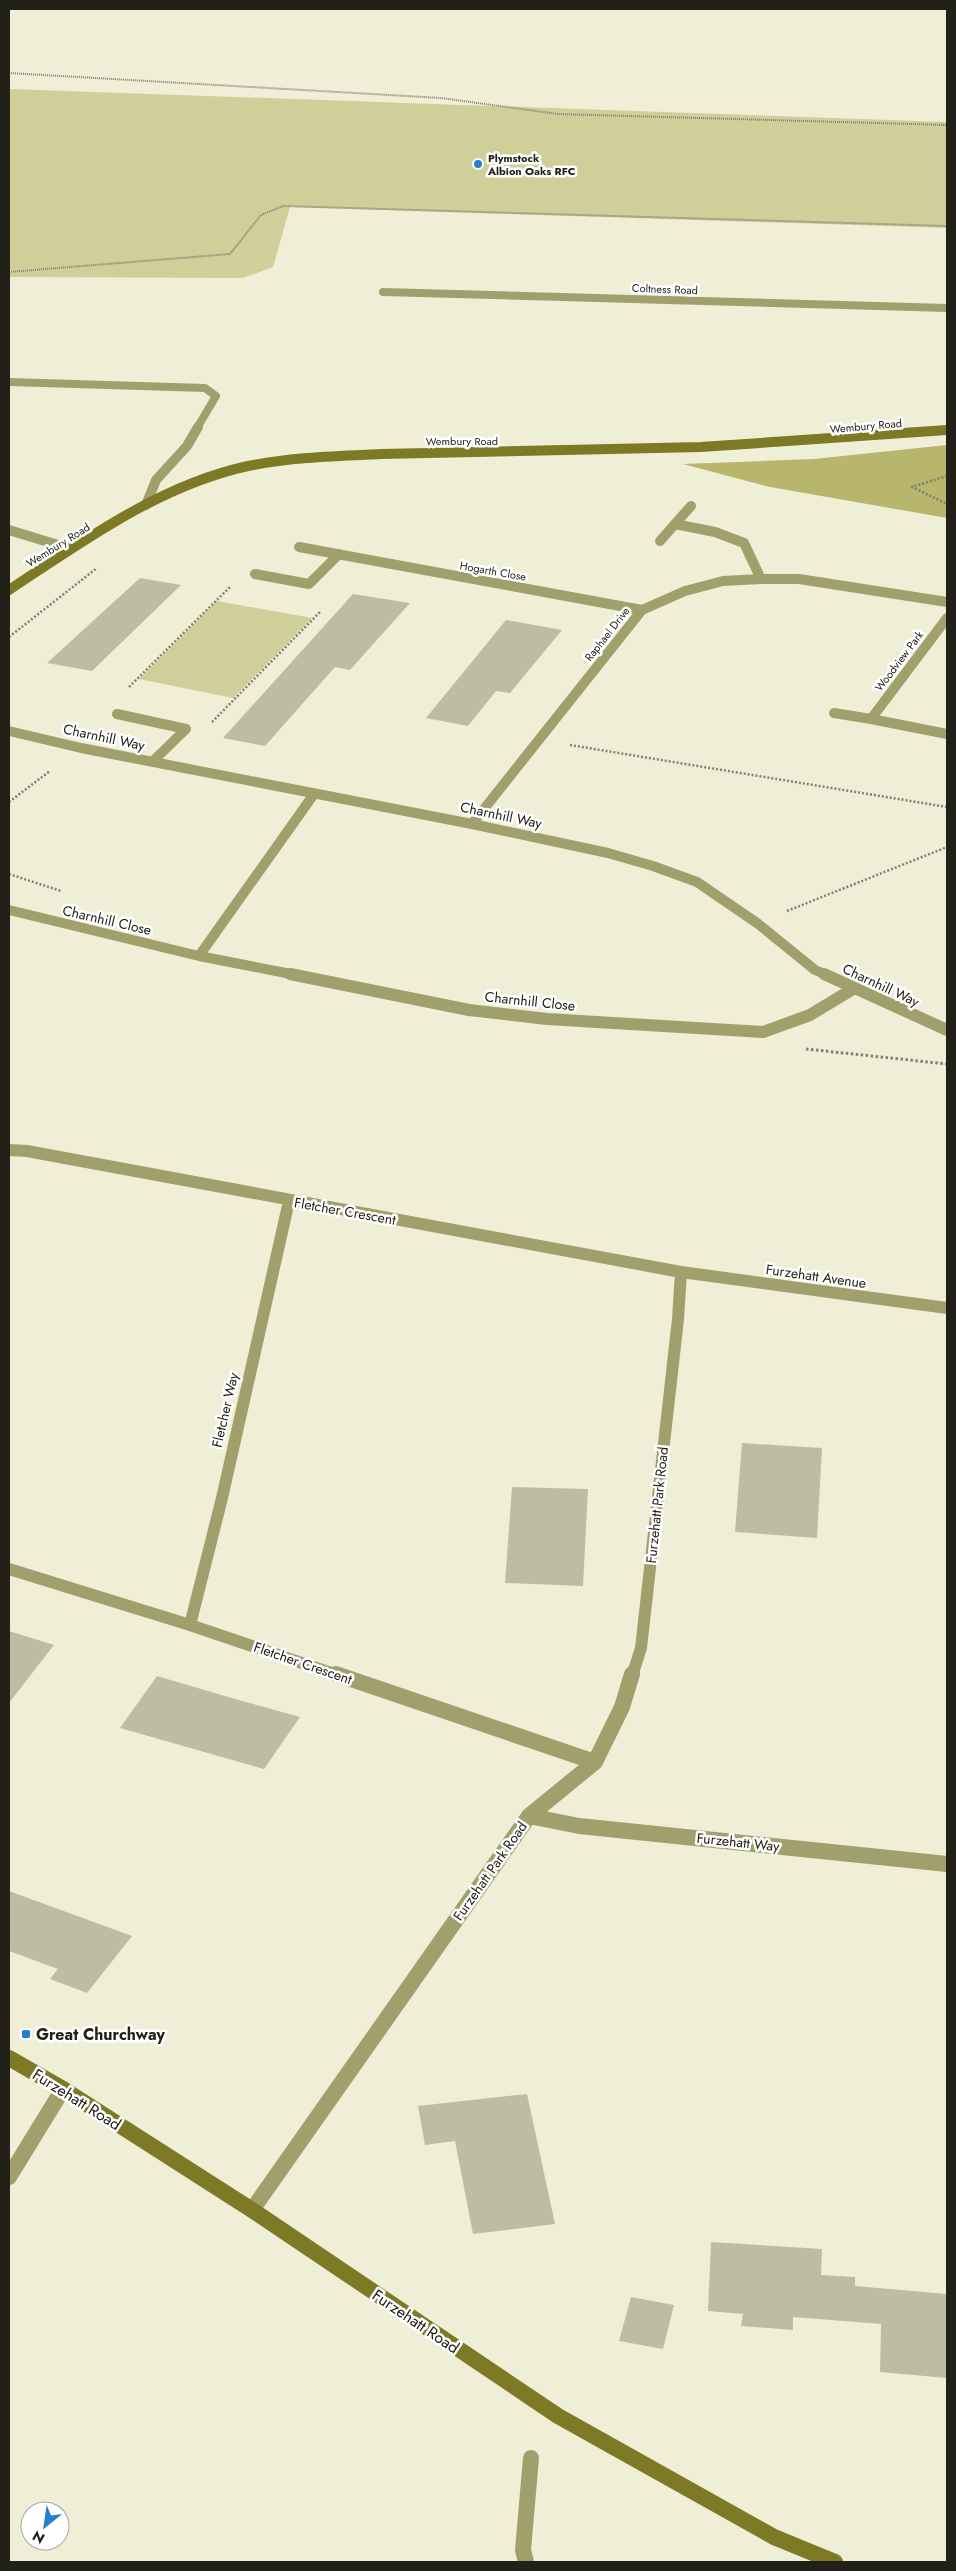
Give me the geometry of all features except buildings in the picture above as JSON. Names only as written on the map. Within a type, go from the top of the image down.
[{"type":"street","name":"Coltness Road","points":[[383,292],[947,308]]},
{"type":"street","points":[[9,382],[205,388],[216,396],[187,446],[156,480],[146,505]]},
{"type":"street","name":"Wembury Road","points":[[9,590],[71,549],[146,505],[181,488],[214,475],[287,459],[400,452],[660,450],[780,445],[947,430]]},
{"type":"street","points":[[660,541],[691,506]]},
{"type":"street","points":[[675,524],[716,532],[744,543],[761,579]]},
{"type":"street","points":[[9,530],[71,549]]},
{"type":"street","name":"Hogarth Close","points":[[299,547],[642,610]]},
{"type":"street","points":[[255,574],[309,584],[340,554]]},
{"type":"street","name":"Raphael Drive","points":[[472,824],[642,610],[685,591],[723,581],[761,579],[808,580],[947,602]]},
{"type":"street","name":"Woodview Park","points":[[871,719],[947,618]]},
{"type":"street","points":[[834,713],[947,734]]},
{"type":"street","points":[[117,714],[186,729]]},
{"type":"street","points":[[152,762],[186,729]]},
{"type":"street","name":"Charnhill Way","points":[[9,731],[81,748],[472,824],[608,853],[653,866],[697,882],[757,923],[815,970],[853,989],[947,1030]]},
{"type":"street","points":[[199,956],[314,794]]},
{"type":"street","name":"Charnhill Close","points":[[9,910],[39,919],[199,956],[469,1010],[547,1019],[763,1032],[796,1023],[838,1001],[853,989]]},
{"type":"street","name":"Fletcher Crescent","points":[[9,1150],[37,1153],[288,1201],[681,1272]]},
{"type":"street","name":"Fletcher Way","points":[[190,1625],[224,1488],[288,1201]]},
{"type":"street","name":"Furzehatt Avenue","points":[[681,1272],[947,1308]]},
{"type":"street","name":"Furzehatt Park Road","points":[[252,2210],[529,1816],[595,1762],[622,1707],[641,1648],[678,1319],[681,1272]]},
{"type":"street","name":"Fletcher Crescent","points":[[9,1569],[190,1625],[595,1762]]},
{"type":"street","name":"Furzehatt Way","points":[[529,1816],[579,1826],[947,1864]]},
{"type":"street","name":"Furzehatt Road","points":[[9,2058],[64,2089],[252,2210],[558,2416],[774,2537],[835,2562]]},
{"type":"street","points":[[9,2177],[64,2089]]},
{"type":"street","points":[[526,2562],[523,2550],[531,2458]]},
{"type":"path","points":[[9,73],[441,98],[558,114],[864,120],[947,124]]},
{"type":"path","points":[[9,272],[230,254],[260,215],[283,206],[947,226]]},
{"type":"path","points":[[947,476],[912,487],[947,504]]},
{"type":"path","points":[[9,637],[100,567]]},
{"type":"path","points":[[117,714],[104,711],[232,586]]},
{"type":"path","points":[[186,729],[202,732],[328,604]]},
{"type":"path","points":[[540,740],[947,807]]},
{"type":"path","points":[[9,802],[81,748]]},
{"type":"path","points":[[757,923],[947,847]]},
{"type":"path","points":[[763,1032],[784,1047],[947,1064]]},
{"type":"shaded area","name":"Plymstock Albion Oaks RFC","points":[[9,89],[947,122],[947,228],[290,207],[273,267],[243,278],[9,277]]},
{"type":"shaded area","points":[[947,445],[947,518],[770,487],[683,464],[814,459]]},
{"type":"shaded area","points":[[217,601],[312,618],[233,698],[139,679]]},
{"type":"place","name":"Plymstock Albion Oaks RFC","points":[[478,164]]},
{"type":"place","name":"Great Churchway","points":[[26,2034]]}]
